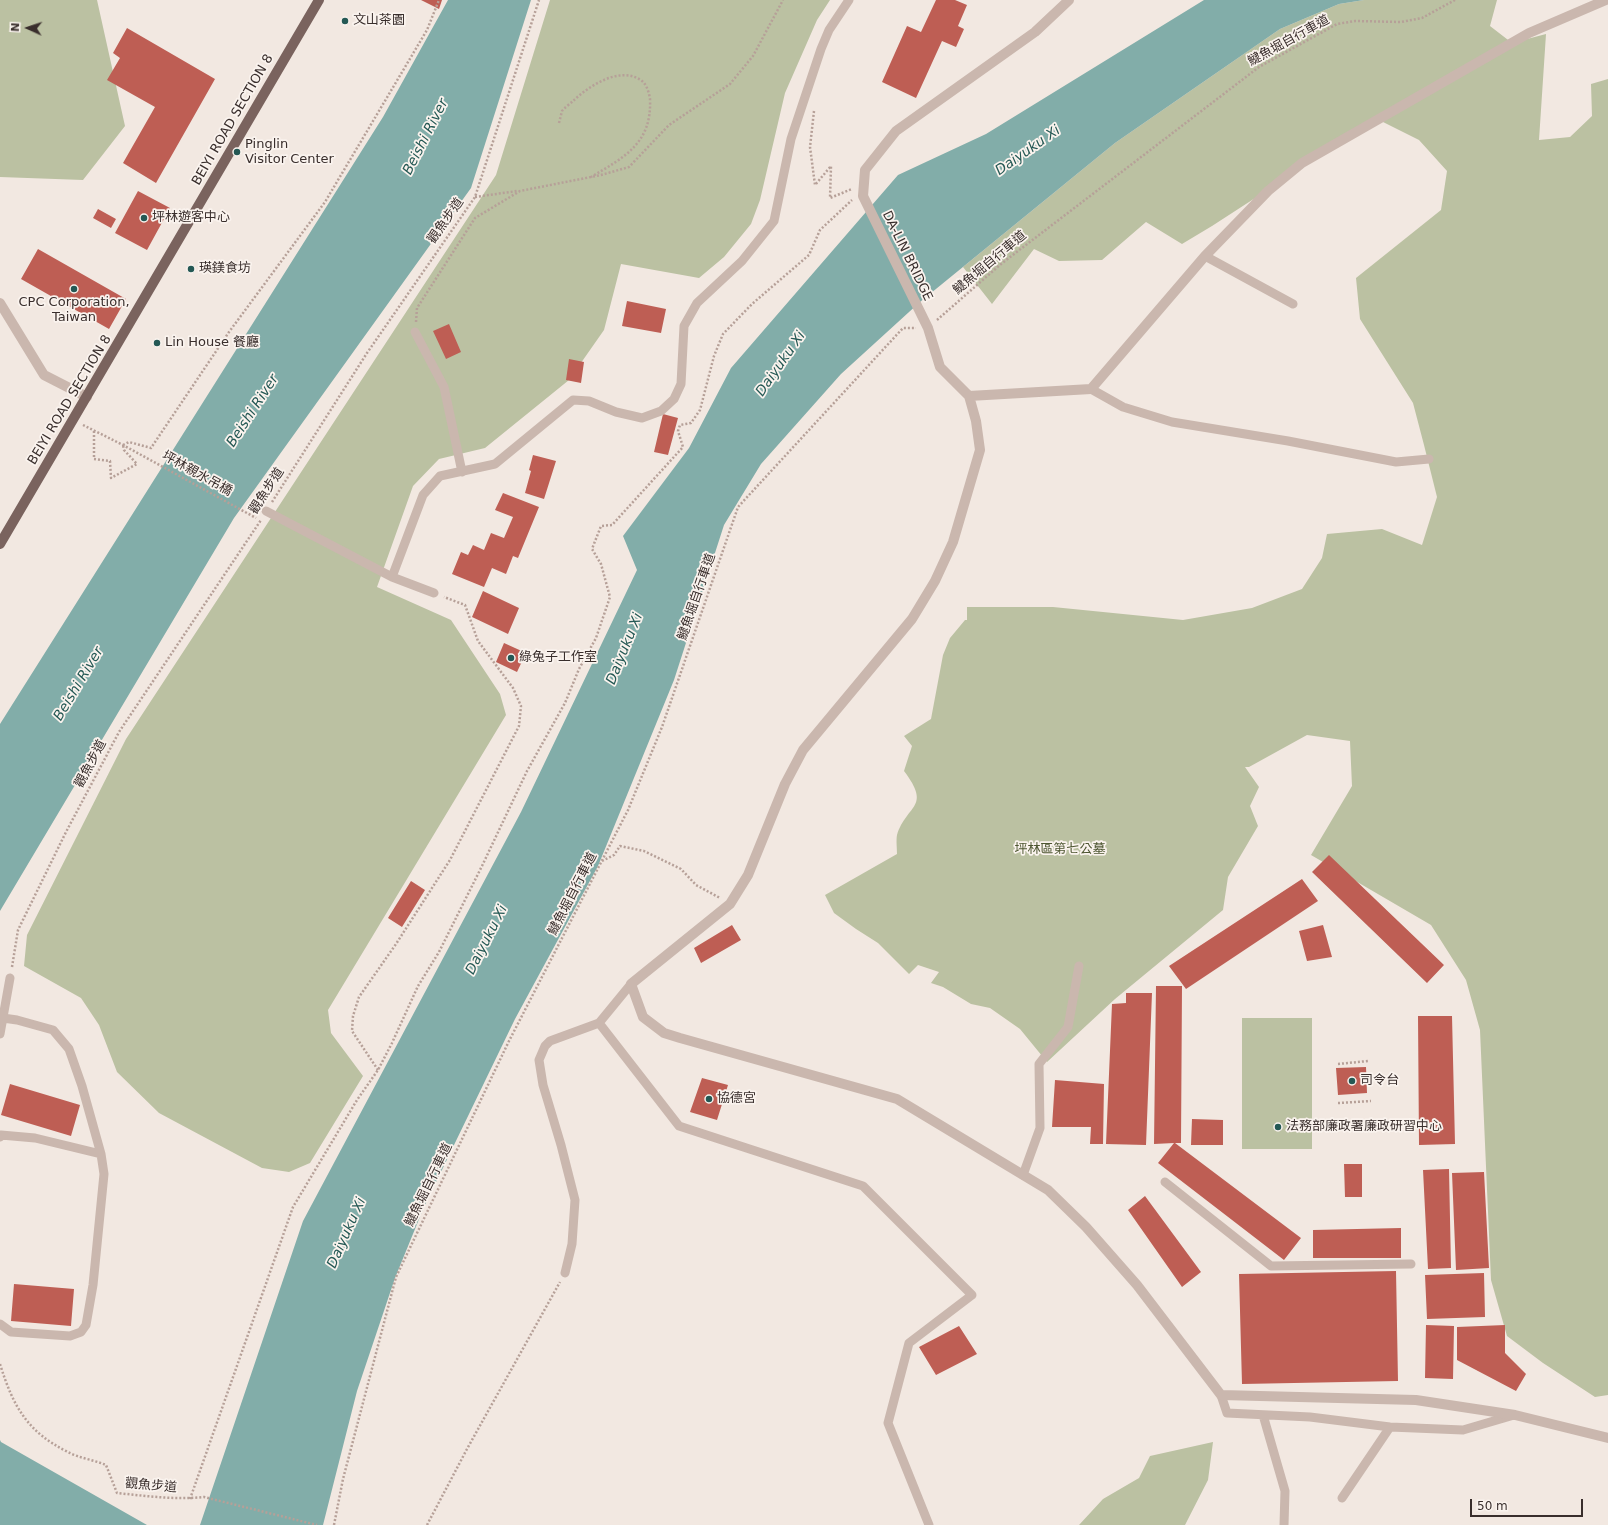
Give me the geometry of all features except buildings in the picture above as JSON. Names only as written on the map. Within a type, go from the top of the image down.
[{"type":"main road","name":"BEIYI ROAD SECTION 8","points":[[0,544],[318,0]]},
{"type":"street","points":[[863,190],[865,170],[896,131],[1035,32],[1069,0]]},
{"type":"street","points":[[1606,0],[1529,33],[1302,163],[1268,191],[1205,256],[1091,389],[969,396],[976,421],[980,450],[953,542],[935,581],[912,618],[802,750],[785,784],[748,875],[730,904],[630,984],[643,1017],[664,1033],[897,1099],[1048,1190],[1086,1227],[1137,1285],[1221,1396],[1416,1400],[1515,1414],[1608,1438]]},
{"type":"street","name":"DA-LIN BRIDGE","points":[[863,190],[928,328],[940,367],[969,396]]},
{"type":"street","points":[[0,303],[44,375],[87,397]]},
{"type":"lane","points":[[392,577],[423,495],[440,476],[495,464],[573,400],[589,401],[616,412],[642,418],[661,411],[674,399],[681,384],[684,326],[697,303],[742,261],[774,221],[791,139],[821,49],[830,30],[849,0]]},
{"type":"lane","points":[[1205,256],[1293,304]]},
{"type":"lane","points":[[415,332],[444,387],[462,472]]},
{"type":"lane","points":[[1091,389],[1123,407],[1172,422],[1288,441],[1396,462],[1429,460]]},
{"type":"lane","points":[[266,511],[392,577],[434,594]]},
{"type":"lane","points":[[1023,1175],[1040,1128],[1039,1064],[1068,1027],[1079,966]]},
{"type":"lane","points":[[0,1034],[10,978]]},
{"type":"lane","points":[[565,1273],[572,1244],[575,1200],[561,1145],[543,1085],[539,1060],[545,1046],[550,1042],[599,1023],[630,984]]},
{"type":"lane","points":[[0,1324],[11,1332],[70,1336],[81,1332],[86,1326],[93,1285],[102,1208],[104,1174],[101,1154],[82,1086],[69,1049],[53,1030],[17,1020],[3,1018]]},
{"type":"lane","points":[[599,1023],[679,1126],[864,1186],[972,1295],[909,1343],[888,1423],[929,1525]]},
{"type":"lane","points":[[0,1137],[1,1135],[35,1138],[101,1154]]},
{"type":"lane","points":[[1165,1182],[1271,1266],[1411,1264]]},
{"type":"lane","points":[[1221,1396],[1227,1413],[1310,1417],[1390,1427],[1462,1430],[1515,1414]]},
{"type":"lane","points":[[1263,1415],[1286,1491],[1284,1525]]},
{"type":"lane","points":[[1342,1498],[1390,1427]]},
{"type":"path","points":[[94,431],[94,459],[110,461],[111,478],[136,464],[124,450],[123,445],[129,442],[151,448],[229,332],[325,202],[423,36],[439,0]]},
{"type":"path","name":"觀魚步道","points":[[10,978],[18,930],[66,832],[119,732],[260,521],[367,354],[475,197],[539,0]]},
{"type":"path","points":[[475,197],[520,191],[589,178],[629,167],[668,125],[730,84],[753,56],[783,0]]},
{"type":"path","name":"𩻸魚堀自行車道","points":[[334,1525],[343,1479],[396,1277],[509,1041],[628,810],[662,727],[738,507],[903,328],[928,328],[1001,264],[1259,67],[1337,24],[1356,22],[1401,22],[1422,18],[1455,0]]},
{"type":"path","points":[[559,123],[563,110],[585,90],[611,77],[630,76],[640,79],[649,92],[650,110],[645,131],[634,149],[589,178]]},
{"type":"path","points":[[814,109],[810,147],[815,186],[831,166],[830,198],[863,190]]},
{"type":"path","points":[[190,1499],[293,1207],[357,1100],[378,1070],[418,986],[438,952],[482,866],[527,771],[565,703],[579,669],[596,638],[610,597],[601,564],[592,549],[601,526],[612,525],[684,447],[678,431],[680,425],[690,423],[700,410],[714,356],[723,334],[752,304],[809,255],[820,230],[863,190]]},
{"type":"path","points":[[415,332],[417,308],[475,218],[520,191]]},
{"type":"path","name":"坪林親水吊橋","points":[[72,420],[123,445],[260,521]]},
{"type":"path","points":[[378,1070],[352,1031],[353,1016],[359,997],[396,944],[450,860],[519,726],[521,706],[513,688],[478,641],[465,605],[434,594]]},
{"type":"path","points":[[602,861],[614,855],[620,846],[644,851],[681,869],[696,885],[730,904]]},
{"type":"path","points":[[1338,1064],[1368,1061]]},
{"type":"path","points":[[1338,1103],[1371,1101]]},
{"type":"path","points":[[427,1525],[467,1449],[565,1273]]},
{"type":"path","name":"觀魚步道","points":[[0,1364],[16,1407],[27,1423],[42,1436],[68,1453],[106,1465],[118,1493],[190,1499],[204,1497],[316,1525]]},
{"type":"green space","points":[[0,0],[97,0],[125,126],[83,180],[0,177]]},
{"type":"green space","points":[[550,0],[830,0],[817,20],[785,93],[760,200],[751,224],[724,257],[699,278],[621,264],[604,330],[569,380],[485,448],[439,459],[413,486],[377,587],[451,620],[500,694],[506,715],[328,1010],[331,1033],[363,1076],[310,1163],[289,1172],[262,1168],[159,1113],[117,1072],[99,1025],[81,998],[24,966],[27,935],[126,739],[496,175]]},
{"type":"green space","name":"坪林區第七公墓","points":[[1364,0],[1497,0],[1490,26],[1512,43],[1546,34],[1539,140],[1570,137],[1592,116],[1591,84],[1608,79],[1608,1395],[1595,1397],[1543,1363],[1507,1336],[1491,1280],[1480,1030],[1466,980],[1431,925],[1311,855],[1352,786],[1350,741],[1307,735],[1249,767],[1245,767],[1259,787],[1250,806],[1258,826],[1228,877],[1223,910],[1115,999],[1047,1062],[1020,1029],[990,1008],[971,1004],[943,987],[931,983],[939,972],[918,965],[909,974],[878,943],[834,913],[825,895],[897,854],[897,835],[901,825],[915,805],[917,799],[912,783],[904,771],[912,746],[904,736],[931,719],[943,655],[950,638],[965,620],[967,620],[967,607],[1053,607],[1183,620],[1252,608],[1302,589],[1322,558],[1327,534],[1382,529],[1422,545],[1437,497],[1413,403],[1360,319],[1356,278],[1441,210],[1447,171],[1419,140],[1377,119],[1182,244],[1146,222],[1102,260],[1059,261],[1034,249],[992,304],[963,267],[1115,143],[1280,29],[1339,4]]},
{"type":"green space","points":[[1242,1018],[1312,1018],[1312,1149],[1242,1149]]},
{"type":"green space","points":[[1213,1442],[1208,1480],[1185,1525],[1079,1525],[1103,1499],[1139,1478],[1150,1456]]},
{"type":"water","name":"Beishi River","points":[[448,0],[531,0],[471,188],[234,518],[0,911],[0,724],[383,117]]},
{"type":"water","name":"Daiyuku Xi","points":[[1204,0],[1364,0],[1339,4],[1280,29],[1115,143],[920,302],[841,374],[761,464],[724,525],[674,680],[598,866],[515,1019],[424,1207],[395,1278],[357,1391],[323,1525],[200,1525],[303,1221],[521,812],[637,570],[623,536],[689,448],[731,368],[898,175],[986,134]]},
{"type":"water","points":[[0,1440],[1,1442],[147,1525],[0,1525]]},
{"type":"place","name":"文山茶園","points":[[345,21]]},
{"type":"place","name":"Pinglin Visitor Center","points":[[237,152]]},
{"type":"place","name":"坪林遊客中心","points":[[144,218]]},
{"type":"place","name":"瑛鎂食坊","points":[[191,269]]},
{"type":"place","name":"CPC Corporation, Taiwan","points":[[74,289]]},
{"type":"place","name":"Lin House 餐廳","points":[[157,343]]},
{"type":"place","name":"綠兔子工作室","points":[[511,658]]},
{"type":"place","name":"司令台","points":[[1352,1081]]},
{"type":"place","name":"協德宮","points":[[709,1099]]},
{"type":"place","name":"法務部廉政署廉政研習中心","points":[[1278,1127]]}]
